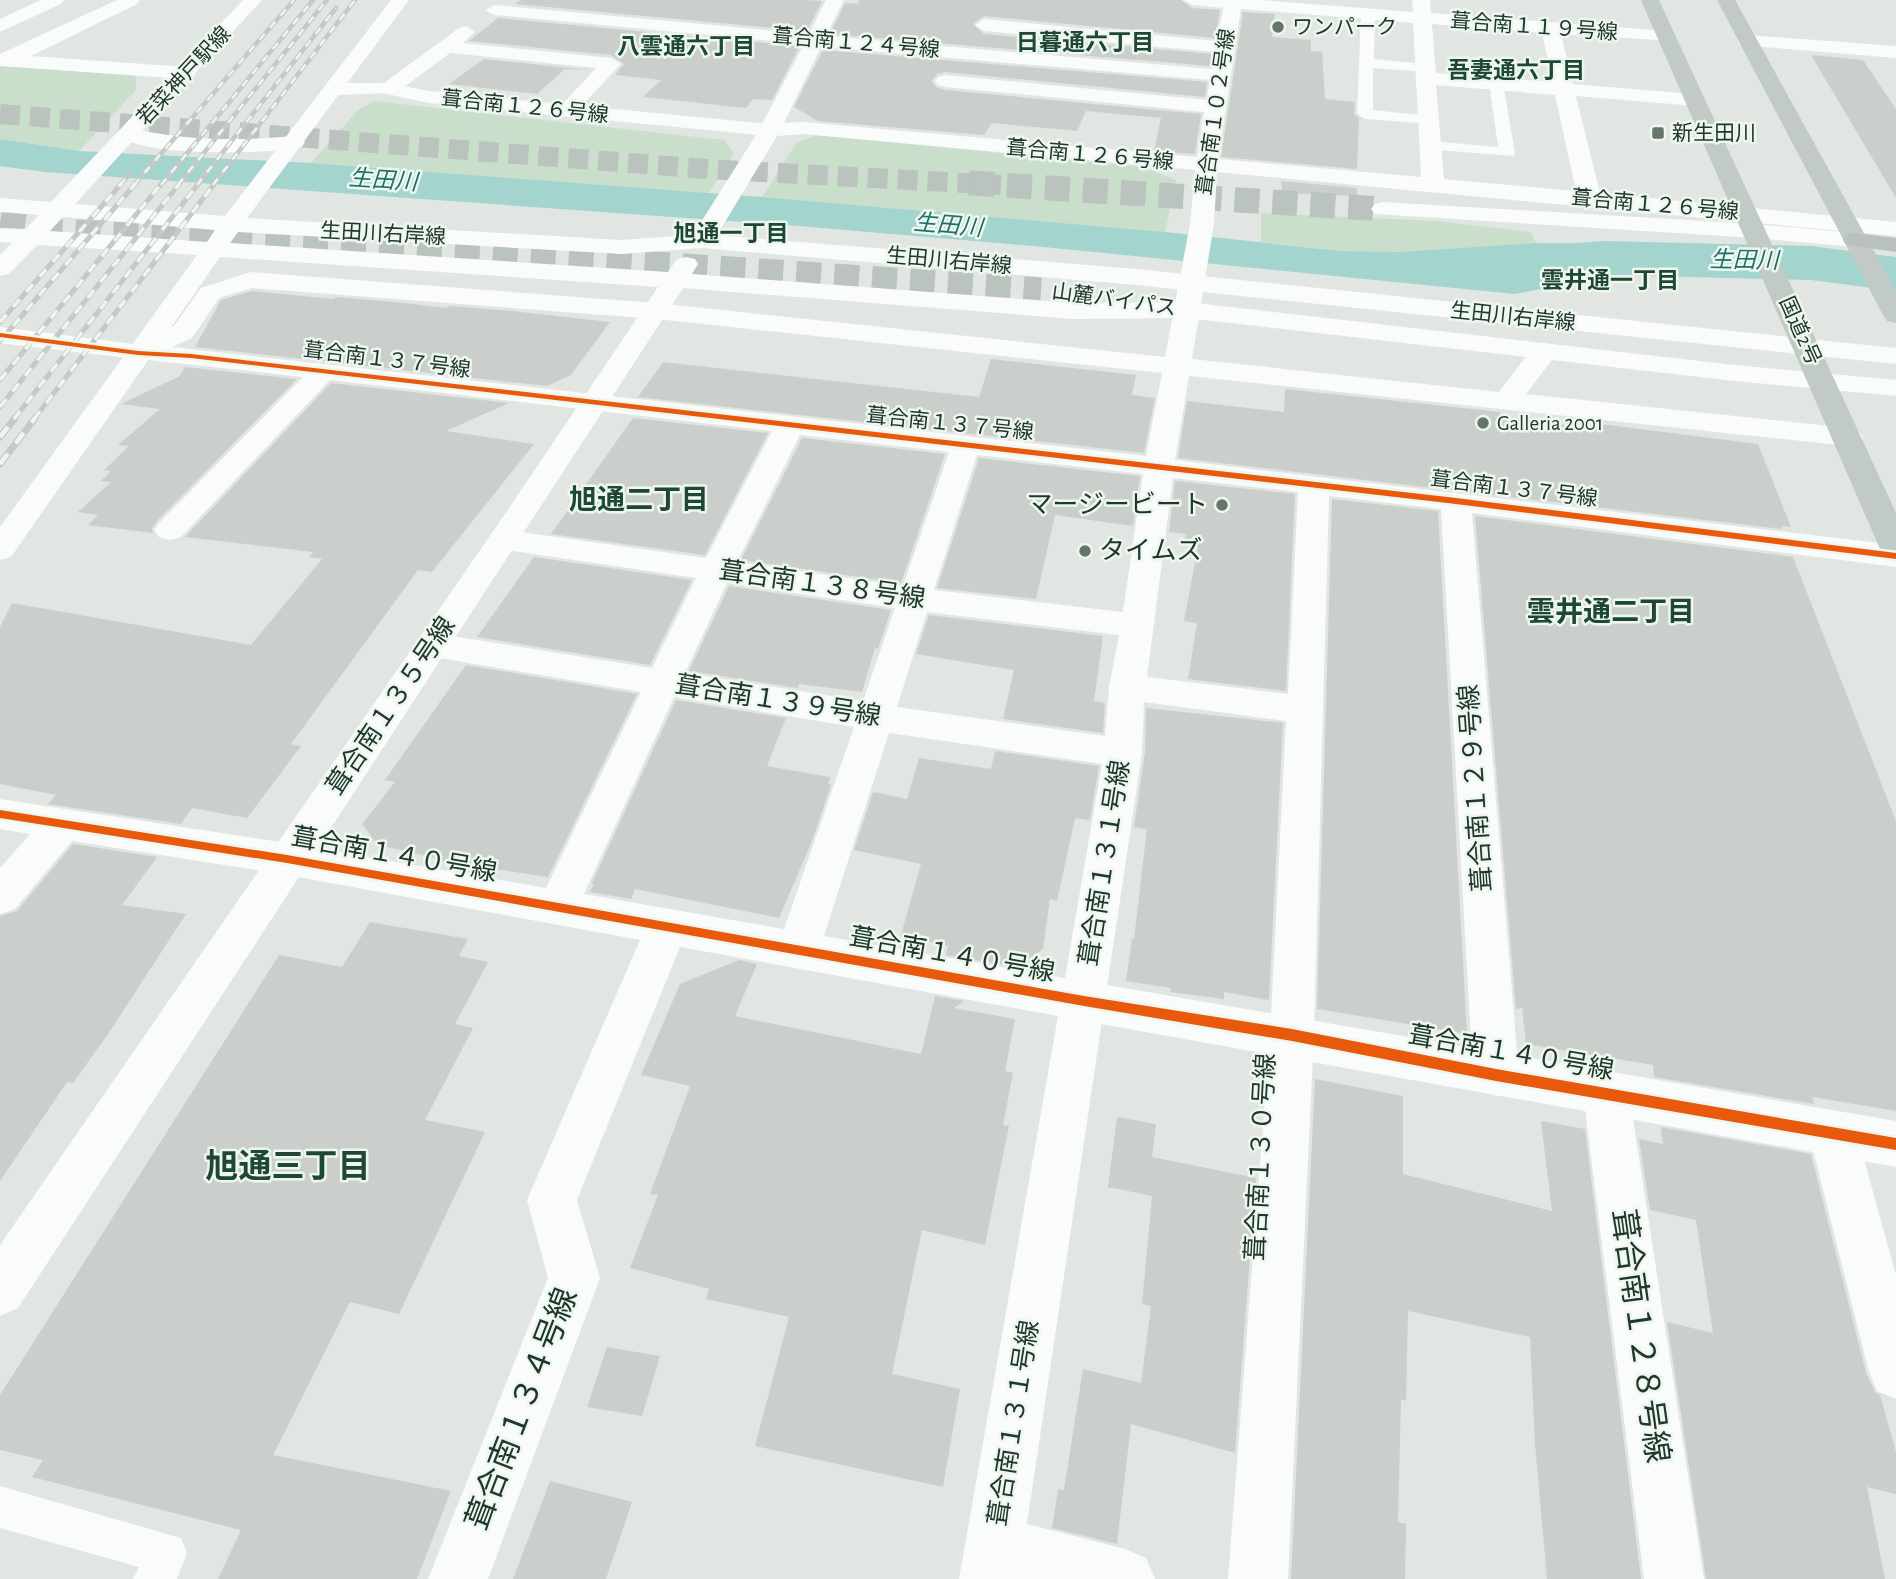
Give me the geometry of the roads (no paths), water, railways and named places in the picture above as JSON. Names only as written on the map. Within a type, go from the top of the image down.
[{"type":"highway","name":"国道2号","points":[[1650,0],[1849,437],[1896,549]]},
{"type":"highway","points":[[1726,0],[1896,315]]},
{"type":"highway","points":[[1856,242],[1896,245]]},
{"type":"street","points":[[0,26],[55,0]]},
{"type":"street","points":[[4,60],[131,0]]},
{"type":"street","name":"若菜神戸駅線","points":[[3,254],[114,151],[253,0]]},
{"type":"street","points":[[0,550],[244,206],[400,0]]},
{"type":"street","name":"葺合南１３５号線","points":[[0,1290],[287,859],[506,540],[666,296],[770,130],[835,0]]},
{"type":"street","name":"葺合南１１９号線","points":[[1192,0],[1232,1],[1368,14],[1422,9],[1550,28],[1667,37]]},
{"type":"street","name":"葺合南１０２号線","points":[[1191,288],[1202,224],[1214,107],[1232,1]]},
{"type":"street","points":[[389,89],[500,5]]},
{"type":"street","name":"葺合南１２４号線","points":[[500,5],[816,40],[1219,75]]},
{"type":"street","points":[[1422,9],[1433,185]]},
{"type":"street","points":[[967,53],[989,16],[1224,47]]},
{"type":"street","points":[[1550,28],[1590,200]]},
{"type":"street","points":[[1747,41],[1896,52]]},
{"type":"street","points":[[447,47],[611,64],[566,111]]},
{"type":"street","points":[[4,60],[186,73]]},
{"type":"street","points":[[1426,73],[1496,83],[1695,100]]},
{"type":"street","points":[[945,81],[1214,107]]},
{"type":"street","name":"葺合南１２６号線","points":[[334,89],[389,89],[429,97],[770,130],[803,128],[1590,200],[1756,232]]},
{"type":"street","points":[[130,134],[147,140],[288,150]]},
{"type":"street","points":[[13,184],[244,206],[706,234]]},
{"type":"street","name":"生田川右岸線","points":[[0,205],[291,229],[595,246],[622,247],[706,234],[1191,288],[1896,356]]},
{"type":"street","points":[[1383,209],[1756,232],[1856,242],[1896,229]]},
{"type":"street","name":"生田川右岸線","points":[[3,254],[666,296],[928,301],[1074,311],[1191,288],[1544,352],[1896,388]]},
{"type":"street","points":[[138,353],[183,332],[210,293],[250,280],[666,296],[870,333],[1849,437]]},
{"type":"street","name":"山麓バイパス","points":[[1041,290],[1191,288]]},
{"type":"street","name":"葺合南１３１号線","points":[[991,1562],[1123,753],[1127,687],[1138,626],[1159,467],[1191,288]]},
{"type":"street","points":[[870,333],[928,301]]},
{"type":"street","name":"葺合南１３７号線","points":[[0,334],[138,353],[1456,501],[1896,556]]},
{"type":"street","points":[[1508,399],[1544,352]]},
{"type":"street","points":[[170,530],[323,372]]},
{"type":"street","points":[[557,907],[716,570],[790,425]]},
{"type":"street","points":[[798,950],[966,445]]},
{"type":"street","name":"葺合南１３０号線","points":[[1258,1579],[1292,1035],[1314,486]]},
{"type":"street","name":"葺合南１２９号線","points":[[1456,501],[1496,1075]]},
{"type":"street","name":"葺合南１３８号線","points":[[506,540],[914,599],[1138,626]]},
{"type":"street","name":"葺合南１３９号線","points":[[433,645],[875,717],[1123,753]]},
{"type":"street","points":[[1127,687],[1306,710]]},
{"type":"street","name":"葺合南１４０号線","points":[[0,814],[287,859],[1896,1144]]},
{"type":"street","points":[[0,897],[64,823]]},
{"type":"street","name":"葺合南１３４号線","points":[[458,1579],[574,1278],[552,1200],[667,927]]},
{"type":"street","name":"葺合南１２８号線","points":[[1606,1093],[1674,1579]]},
{"type":"street","points":[[1833,1134],[1896,1372]]},
{"type":"street","points":[[991,1562],[1125,1579]]},
{"type":"lane","points":[[1368,14],[1365,114],[1429,121]]},
{"type":"lane","points":[[1367,63],[1426,73]]},
{"type":"lane","points":[[1431,146],[1507,153],[1496,83]]},
{"type":"lane","points":[[0,1507],[166,1553],[155,1579]]},
{"type":"water","points":[[0,139],[79,151],[311,163],[762,197],[1165,232],[1340,251],[1396,252],[1536,243],[1683,245],[1691,274],[1624,272],[1515,294],[1044,247],[799,226],[45,172],[0,166]]},
{"type":"waterway","name":"生田川","points":[[1564,261],[1604,258],[1811,263],[1896,274]]},
{"type":"tunnel","points":[[0,114],[708,169],[1000,185]]},
{"type":"tunnel","points":[[969,183],[1000,185]]},
{"type":"tunnel","points":[[1000,185],[1383,209]]},
{"type":"tunnel","points":[[0,223],[53,231],[464,251],[1041,290]]},
{"type":"railway","points":[[134,185],[294,0]]},
{"type":"railway","points":[[161,185],[313,0]]},
{"type":"railway","points":[[178,185],[327,0]]},
{"type":"railway","points":[[213,185],[355,0]]},
{"type":"railway","points":[[197,185],[336,8]]},
{"type":"railway","points":[[120,185],[129,175]]},
{"type":"railway","points":[[0,322],[122,183]]},
{"type":"railway","points":[[0,341],[136,183]]},
{"type":"railway","points":[[0,380],[162,183]]},
{"type":"railway","points":[[0,407],[180,183]]},
{"type":"railway","points":[[14,419],[199,183]]},
{"type":"railway","points":[[34,419],[215,183]]},
{"type":"railway","points":[[0,437],[15,418]]},
{"type":"railway","points":[[0,464],[35,418]]},
{"type":"place","name":"ワンパーク","points":[[1278,27]]},
{"type":"place","name":"新生田川","points":[[1658,133]]},
{"type":"place","name":"Galleria 2001","points":[[1483,423]]},
{"type":"place","name":"マージービート","points":[[1222,505]]},
{"type":"place","name":"タイムズ","points":[[1085,551]]},
{"type":"district","name":"日暮通六丁目","points":[[1085,43]]},
{"type":"district","name":"八雲通六丁目","points":[[686,47]]},
{"type":"district","name":"吾妻通六丁目","points":[[1516,71]]},
{"type":"district","name":"旭通一丁目","points":[[731,234]]},
{"type":"district","name":"雲井通一丁目","points":[[1610,281]]},
{"type":"district","name":"旭通二丁目","points":[[639,501]]},
{"type":"district","name":"雲井通二丁目","points":[[1611,613]]},
{"type":"district","name":"旭通三丁目","points":[[288,1167]]}]
